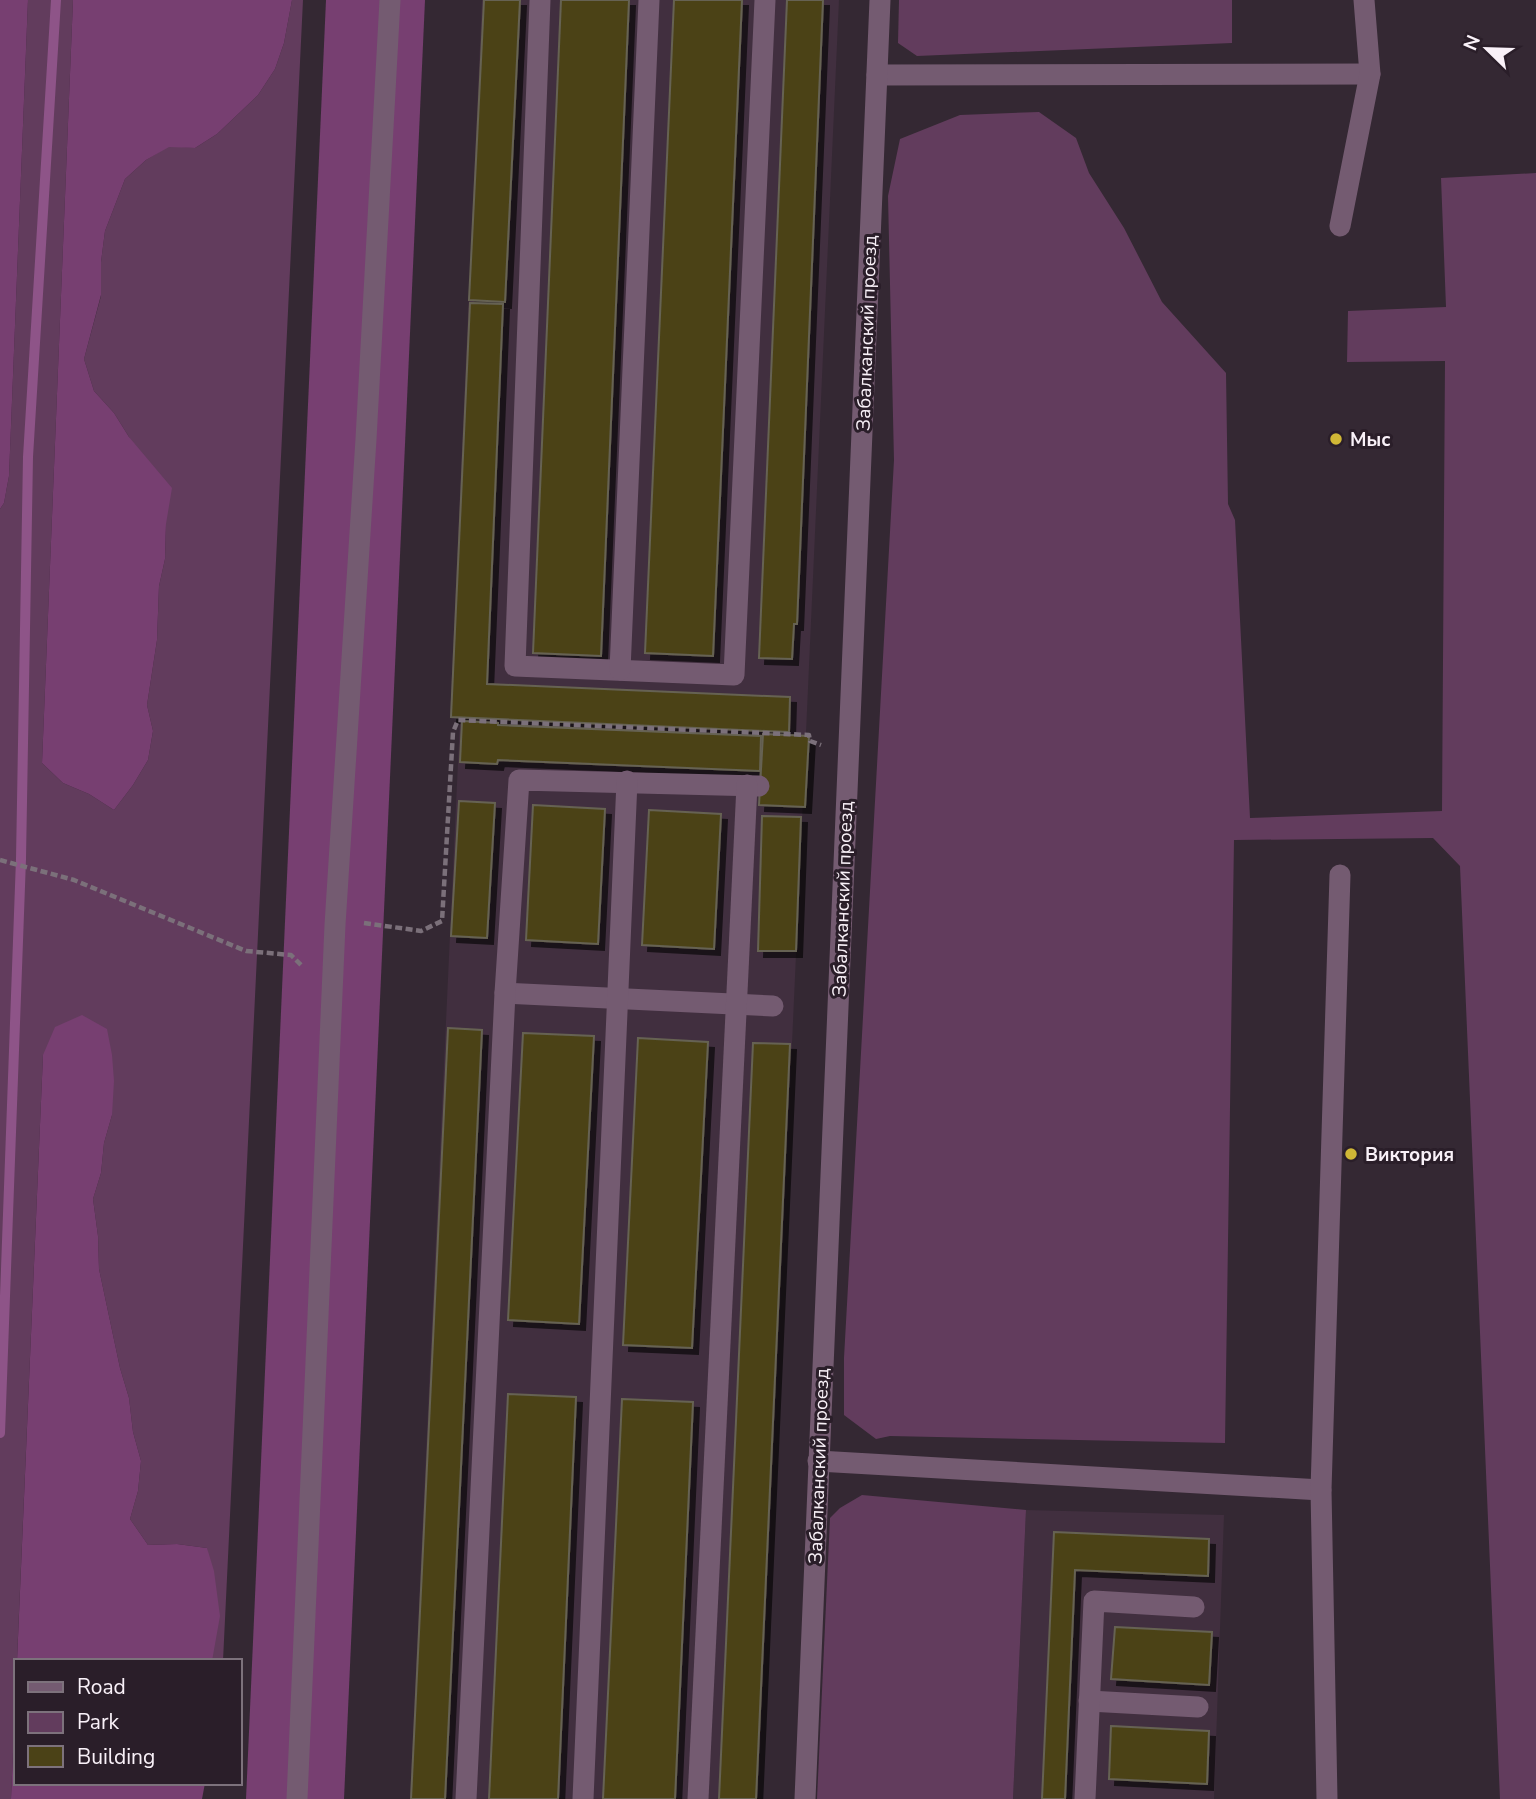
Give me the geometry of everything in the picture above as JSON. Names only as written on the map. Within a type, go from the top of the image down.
[{"type":"street","points":[[297,1799],[335,925],[367,425],[390,0]]},
{"type":"street","points":[[540,0],[515,666],[734,675],[765,0]]},
{"type":"street","points":[[620,670],[649,0]]},
{"type":"street","name":"Забалканский проезд","points":[[805,1799],[880,0]]},
{"type":"street","points":[[1340,226],[1370,74],[1364,0]]},
{"type":"street","points":[[877,75],[1370,74]]},
{"type":"street","points":[[466,1799],[505,993],[519,780],[753,785],[736,1005],[698,1799]]},
{"type":"street","points":[[583,1799],[627,781]]},
{"type":"street","points":[[1327,1799],[1321,1490],[1340,875]]},
{"type":"street","points":[[505,993],[773,1006]]},
{"type":"street","points":[[818,1461],[1321,1490]]},
{"type":"street","points":[[1086,1799],[1094,1601],[1194,1606]]},
{"type":"street","points":[[1089,1701],[1198,1707]]},
{"type":"path","points":[[335,925],[368,923],[421,931],[442,921],[453,732],[458,720],[809,735]]},
{"type":"path","points":[[0,860],[74,880],[246,951],[291,955]]},
{"type":"shaded area","points":[[0,0],[28,0],[9,476],[4,503],[0,509]]},
{"type":"shaded area","points":[[73,0],[292,0],[284,43],[275,69],[258,95],[217,134],[195,148],[169,147],[146,160],[125,179],[105,231],[101,295],[84,359],[94,391],[172,488],[166,524],[165,559],[159,586],[157,640],[147,705],[153,731],[148,760],[114,810],[89,794],[63,783],[42,763]]},
{"type":"shaded area","points":[[326,0],[425,0],[344,1799],[246,1799]]},
{"type":"shaded area","points":[[482,0],[839,0],[758,1799],[410,1799],[460,719],[450,718]]},
{"type":"shaded area","points":[[82,1015],[107,1029],[114,1081],[112,1115],[93,1199],[99,1269],[141,1461],[138,1491],[130,1519],[148,1545],[177,1544],[207,1548],[214,1571],[220,1616],[212,1659],[17,1659],[43,1055],[55,1027]]},
{"type":"shaded area","points":[[1026,1510],[1224,1515],[1214,1799],[1013,1799]]},
{"type":"shaded area","points":[[14,1728],[14,1785],[205,1785],[202,1799],[11,1799]]},
{"type":"green space","points":[[28,0],[73,0],[42,763],[63,783],[89,794],[114,810],[148,760],[153,731],[147,705],[157,640],[159,586],[165,559],[166,524],[129,437],[114,413],[94,391],[84,359],[101,296],[105,231],[125,179],[146,160],[169,146],[195,148],[217,134],[258,95],[275,69],[284,43],[292,0],[303,0],[223,1659],[212,1659],[207,1548],[177,1544],[148,1545],[130,1519],[138,1491],[141,1461],[99,1269],[93,1199],[112,1115],[112,1055],[43,1055],[17,1659],[14,1659],[11,1799],[0,1799],[0,509],[4,503],[9,476]]},
{"type":"green space","points":[[899,0],[1232,0],[1232,43],[917,56],[898,43]]},
{"type":"green space","points":[[1039,112],[1076,138],[1089,173],[1124,228],[1162,302],[1226,373],[1228,504],[1235,520],[1250,818],[1442,811],[1445,361],[1347,362],[1348,311],[1446,307],[1441,178],[1536,173],[1536,1799],[1500,1799],[1460,866],[1433,838],[1234,840],[1225,1443],[890,1436],[876,1439],[844,1415],[844,1358],[894,460],[888,196],[900,139],[960,115]]},
{"type":"green space","points":[[862,1495],[1026,1510],[1013,1799],[817,1799],[830,1518],[840,1508]]},
{"type":"building","points":[[484,0],[520,0],[505,302],[469,300]]},
{"type":"building","points":[[561,0],[629,0],[601,656],[533,653]]},
{"type":"building","points":[[674,0],[742,0],[713,656],[645,653]]},
{"type":"building","points":[[787,0],[823,0],[797,624],[794,624],[792,659],[759,658]]},
{"type":"building","points":[[470,303],[503,304],[487,684],[790,697],[789,732],[451,717]]},
{"type":"building","points":[[462,721],[498,725],[761,736],[760,771],[498,760],[497,764],[460,762]]},
{"type":"building","points":[[763,734],[809,736],[805,807],[759,805]]},
{"type":"building","points":[[459,801],[495,803],[487,938],[451,936]]},
{"type":"building","points":[[533,805],[605,809],[598,944],[526,940]]},
{"type":"building","points":[[649,810],[721,814],[714,949],[642,945]]},
{"type":"building","points":[[762,816],[801,817],[796,951],[758,951]]},
{"type":"building","points":[[448,1028],[482,1030],[445,1799],[411,1799]]},
{"type":"building","points":[[523,1033],[594,1036],[579,1324],[508,1320]]},
{"type":"building","points":[[638,1038],[708,1042],[692,1348],[623,1345]]},
{"type":"building","points":[[753,1043],[790,1044],[756,1799],[719,1799]]},
{"type":"building","points":[[508,1394],[576,1397],[558,1799],[489,1799]]},
{"type":"building","points":[[622,1399],[693,1402],[675,1799],[603,1799]]},
{"type":"building","points":[[1054,1532],[1209,1539],[1208,1576],[1075,1570],[1065,1799],[1042,1799]]},
{"type":"building","points":[[1115,1627],[1212,1632],[1209,1685],[1111,1679]]},
{"type":"building","points":[[1111,1726],[1209,1731],[1207,1784],[1109,1779]]},
{"type":"waterway","points":[[0,1433],[21,859],[28,457],[56,0]]},
{"type":"place","name":"Мыс","points":[[1336,439]]},
{"type":"place","name":"Виктория","points":[[1351,1154]]}]
